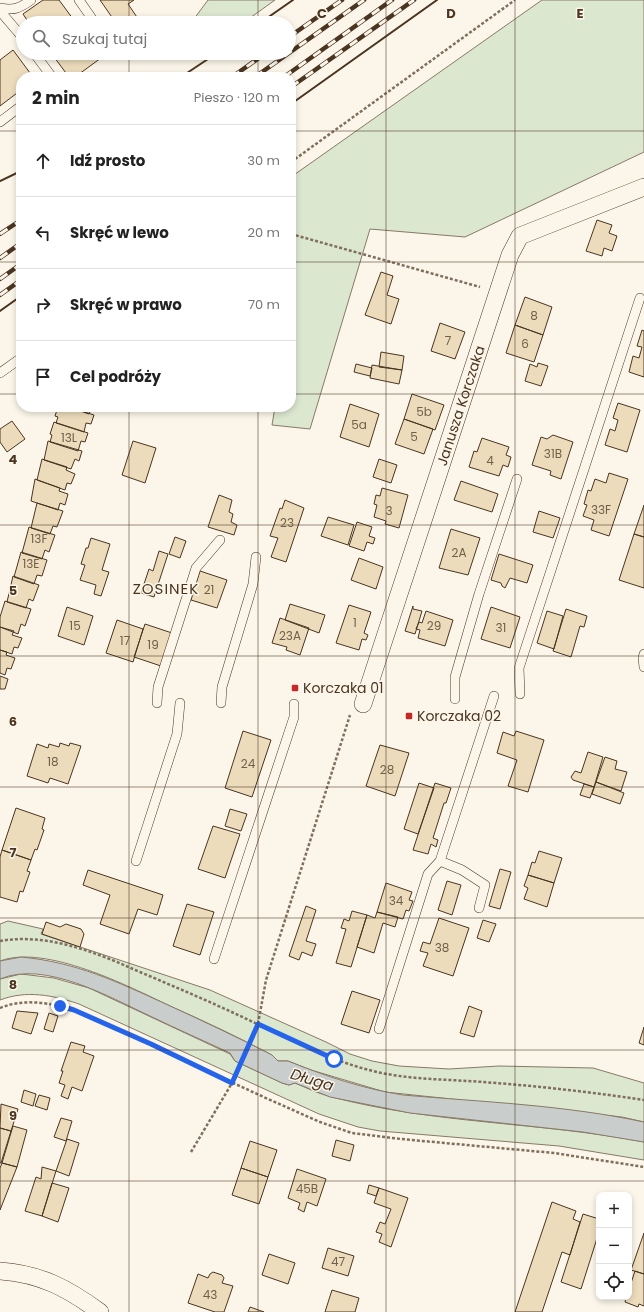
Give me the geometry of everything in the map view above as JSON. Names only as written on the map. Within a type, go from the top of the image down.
[{"type":"street","name":"Janusza Korczaka","points":[[363,704],[510,255],[520,236],[644,187]]},
{"type":"street","points":[[0,1270],[24,1273],[49,1281],[72,1293],[100,1312]]},
{"type":"lane","points":[[0,9],[18,10],[31,0]]},
{"type":"lane","points":[[79,0],[90,16]]},
{"type":"lane","points":[[0,9],[16,29]]},
{"type":"lane","points":[[39,60],[48,72]]},
{"type":"lane","points":[[0,122],[16,110]]},
{"type":"lane","points":[[520,694],[520,668],[640,298]]},
{"type":"lane","points":[[0,374],[16,362]]},
{"type":"lane","points":[[456,699],[455,677],[479,594],[517,479]]},
{"type":"lane","points":[[157,703],[158,687],[196,568],[220,540]]},
{"type":"lane","points":[[221,704],[222,686],[253,584],[256,557]]},
{"type":"lane","points":[[644,654],[642,658],[644,667]]},
{"type":"lane","points":[[379,1029],[428,874],[440,861],[494,696]]},
{"type":"lane","points":[[136,861],[177,734],[180,703]]},
{"type":"lane","points":[[214,959],[291,725],[294,704]]},
{"type":"lane","points":[[440,861],[462,870],[485,885],[479,908]]},
{"type":"path","points":[[296,158],[515,0]]},
{"type":"path","points":[[296,235],[498,292]]},
{"type":"path","points":[[191,1152],[235,1078],[258,1024],[266,980],[350,715]]},
{"type":"path","points":[[0,941],[14,938],[38,939],[78,949],[117,962],[334,1059],[368,1070],[395,1076],[528,1085],[644,1100]]},
{"type":"path","points":[[0,1008],[18,1003],[29,1002],[67,1008],[320,1122],[352,1133],[400,1139],[554,1153],[644,1167]]},
{"type":"green space","points":[[208,0],[275,0],[253,16],[196,16]]},
{"type":"green space","points":[[542,0],[644,0],[644,152],[465,237],[370,229],[310,429],[272,425],[274,412],[296,412],[296,173]]},
{"type":"green space","points":[[8,921],[43,929],[41,934],[210,990],[350,1054],[372,1061],[399,1066],[449,1069],[499,1066],[593,1068],[644,1083],[644,1122],[622,1117],[385,1092],[311,1070],[288,1061],[278,1061],[272,1055],[221,1029],[110,978],[63,962],[40,958],[19,957],[0,961],[0,924]]},
{"type":"green space","points":[[21,974],[54,978],[89,988],[230,1054],[235,1061],[282,1083],[289,1085],[295,1083],[318,1093],[332,1097],[409,1113],[566,1130],[644,1142],[644,1160],[559,1146],[380,1131],[358,1127],[319,1114],[79,1004],[59,998],[30,994],[0,1000],[0,979]]},
{"type":"water","name":"Długa","points":[[21,957],[60,963],[96,974],[233,1035],[272,1055],[278,1061],[288,1061],[345,1081],[403,1095],[554,1108],[614,1116],[644,1122],[644,1142],[583,1132],[410,1113],[330,1097],[295,1083],[289,1085],[282,1083],[235,1061],[230,1053],[76,983],[56,977],[37,974],[18,974],[0,979],[0,961]]},
{"type":"building","points":[[43,0],[59,0],[71,16],[24,16],[23,14]]},
{"type":"building","points":[[100,0],[134,0],[128,4],[136,16],[111,16]]},
{"type":"building","points":[[13,50],[16,54],[16,60],[20,60],[29,72],[16,72],[16,94],[0,106],[0,60]]},
{"type":"building","points":[[56,60],[98,60],[82,72],[65,72]]},
{"type":"building","points":[[597,220],[612,225],[609,233],[617,236],[612,251],[604,248],[602,256],[586,251]]},
{"type":"building","points":[[381,272],[393,276],[387,295],[399,299],[391,324],[365,315]]},
{"type":"building","points":[[525,297],[552,307],[543,335],[515,325]]},
{"type":"building","points":[[440,323],[465,332],[455,359],[431,351]]},
{"type":"building","points":[[515,325],[543,335],[534,362],[506,353]]},
{"type":"building","points":[[642,330],[644,331],[644,377],[629,372],[633,356],[639,358],[642,347],[637,346]]},
{"type":"building","points":[[381,352],[404,356],[402,370],[379,367]]},
{"type":"building","points":[[538,363],[548,366],[541,386],[525,381],[530,364],[537,367]]},
{"type":"building","points":[[356,364],[372,368],[370,376],[354,372]]},
{"type":"building","points":[[372,365],[402,370],[399,384],[370,378]]},
{"type":"building","points":[[412,394],[444,405],[435,430],[404,419]]},
{"type":"building","points":[[618,403],[640,410],[627,452],[605,445],[610,429],[615,431],[618,420],[613,418]]},
{"type":"building","points":[[350,404],[379,414],[369,447],[340,437]]},
{"type":"building","points":[[56,412],[85,412],[94,415],[91,424],[86,423],[84,432],[56,423],[58,417],[55,416]]},
{"type":"building","points":[[404,419],[433,429],[424,454],[395,444]]},
{"type":"building","points":[[12,421],[25,439],[7,452],[0,442],[0,429]]},
{"type":"building","points":[[54,422],[88,433],[85,442],[81,441],[78,451],[50,442],[52,435],[50,434]]},
{"type":"building","points":[[553,435],[573,442],[561,479],[550,475],[551,471],[532,465],[541,437],[547,439]]},
{"type":"building","points":[[482,438],[509,447],[506,455],[511,457],[508,467],[503,465],[499,476],[469,467],[474,451],[477,452]]},
{"type":"building","points":[[48,441],[82,451],[79,461],[75,459],[71,469],[44,460]]},
{"type":"building","points":[[133,441],[156,448],[145,483],[122,475]]},
{"type":"building","points":[[42,459],[67,467],[66,470],[75,474],[71,484],[67,483],[65,490],[37,480]]},
{"type":"building","points":[[379,459],[397,465],[391,483],[373,477]]},
{"type":"building","points":[[609,473],[628,479],[609,536],[591,530],[594,520],[583,516],[587,505],[584,504],[588,490],[591,491],[595,479],[606,483]]},
{"type":"building","points":[[35,479],[60,488],[59,491],[68,494],[65,505],[60,503],[58,510],[31,501]]},
{"type":"building","points":[[461,481],[498,494],[492,512],[454,500]]},
{"type":"building","points":[[382,488],[408,495],[399,528],[385,524],[386,521],[374,517],[377,505],[374,504],[376,495],[380,496]]},
{"type":"building","points":[[219,495],[232,500],[229,512],[233,514],[231,522],[237,525],[234,535],[208,527]]},
{"type":"building","points":[[285,500],[304,508],[286,562],[271,557],[278,538],[270,536],[280,508],[282,509]]},
{"type":"building","points":[[37,503],[63,511],[57,527],[53,526],[50,534],[31,528]]},
{"type":"building","points":[[644,505],[644,537],[634,534]]},
{"type":"building","points":[[539,511],[560,518],[553,538],[533,532]]},
{"type":"building","points":[[328,517],[354,525],[348,545],[321,536]]},
{"type":"building","points":[[357,522],[372,527],[369,536],[375,538],[373,544],[367,542],[364,551],[349,546]]},
{"type":"building","points":[[29,527],[55,535],[49,552],[45,550],[42,559],[22,553]]},
{"type":"building","points":[[451,529],[480,538],[468,575],[439,568]]},
{"type":"building","points":[[634,534],[644,537],[644,588],[619,580]]},
{"type":"building","points":[[175,537],[186,541],[180,558],[169,554]]},
{"type":"building","points":[[91,538],[110,544],[102,570],[109,572],[101,596],[94,594],[96,585],[80,580],[85,565],[81,564]]},
{"type":"building","points":[[159,551],[168,554],[154,597],[141,593],[149,569],[153,571]]},
{"type":"building","points":[[21,552],[47,560],[42,576],[37,575],[34,584],[14,577]]},
{"type":"building","points":[[499,554],[533,565],[527,583],[510,578],[505,588],[501,583],[491,580]]},
{"type":"building","points":[[359,558],[383,567],[376,589],[351,580]]},
{"type":"building","points":[[200,571],[227,580],[217,608],[191,600]]},
{"type":"building","points":[[13,576],[39,585],[33,601],[29,599],[26,608],[7,602]]},
{"type":"building","points":[[5,601],[31,609],[25,626],[21,624],[18,634],[0,627],[0,617]]},
{"type":"building","points":[[290,604],[325,615],[319,633],[285,620]]},
{"type":"building","points":[[349,605],[371,612],[364,633],[368,635],[366,640],[362,639],[359,650],[336,643]]},
{"type":"building","points":[[413,606],[413,609],[422,611],[415,634],[405,631]]},
{"type":"building","points":[[67,607],[93,616],[84,645],[58,636]]},
{"type":"building","points":[[491,607],[520,617],[510,648],[481,639]]},
{"type":"building","points":[[566,609],[587,616],[584,627],[580,626],[571,657],[553,651]]},
{"type":"building","points":[[426,611],[453,620],[445,646],[418,638],[420,630],[416,629],[419,622],[422,623]]},
{"type":"building","points":[[547,611],[563,616],[554,649],[537,643]]},
{"type":"building","points":[[280,618],[309,628],[300,655],[286,650],[287,647],[272,643]]},
{"type":"building","points":[[117,620],[143,629],[133,662],[106,653]]},
{"type":"building","points":[[145,624],[172,633],[161,666],[134,657]]},
{"type":"building","points":[[0,627],[14,631],[12,635],[22,638],[18,648],[14,647],[12,654],[0,650]]},
{"type":"building","points":[[0,650],[7,652],[6,655],[15,658],[11,669],[7,668],[5,675],[0,673]]},
{"type":"building","points":[[0,676],[8,679],[5,689],[0,689]]},
{"type":"building","points":[[243,731],[271,740],[252,797],[225,788]]},
{"type":"building","points":[[516,731],[544,740],[528,792],[508,786],[517,760],[497,753],[503,732],[514,736]]},
{"type":"building","points":[[60,743],[69,746],[70,743],[81,746],[68,784],[50,778],[48,783],[27,776],[37,744],[48,748],[49,744],[59,747]]},
{"type":"building","points":[[380,745],[409,753],[395,796],[366,786]]},
{"type":"building","points":[[588,752],[603,757],[594,787],[573,780],[571,777],[575,771],[581,773]]},
{"type":"building","points":[[605,757],[617,761],[615,769],[627,772],[621,791],[596,782]]},
{"type":"building","points":[[596,782],[624,793],[620,804],[592,794]]},
{"type":"building","points":[[419,783],[434,788],[418,834],[404,829]]},
{"type":"building","points":[[435,783],[451,788],[446,803],[444,803],[433,838],[438,840],[436,847],[431,844],[428,854],[413,850]]},
{"type":"building","points":[[584,784],[594,787],[590,798],[580,795]]},
{"type":"building","points":[[16,808],[45,818],[42,829],[44,830],[37,850],[35,849],[31,860],[2,850]]},
{"type":"building","points":[[230,809],[247,814],[241,831],[225,826]]},
{"type":"building","points":[[213,826],[240,834],[225,878],[198,869]]},
{"type":"building","points":[[2,850],[31,860],[27,871],[30,872],[23,892],[20,891],[17,902],[0,897],[0,857]]},
{"type":"building","points":[[539,851],[562,858],[554,883],[528,875],[532,862],[535,863]]},
{"type":"building","points":[[500,869],[511,872],[500,909],[489,906]]},
{"type":"building","points":[[88,870],[163,895],[157,915],[138,909],[129,934],[100,924],[110,895],[83,885]]},
{"type":"building","points":[[528,875],[554,883],[547,907],[524,899],[528,888],[524,886]]},
{"type":"building","points":[[447,881],[461,885],[452,915],[438,910]]},
{"type":"building","points":[[386,883],[412,892],[409,900],[413,901],[409,911],[406,910],[403,919],[377,912]]},
{"type":"building","points":[[187,904],[214,912],[200,955],[173,946]]},
{"type":"building","points":[[306,906],[316,910],[306,941],[316,944],[312,956],[302,952],[299,960],[289,956]]},
{"type":"building","points":[[352,911],[367,915],[351,967],[336,963],[346,929],[341,928],[344,919],[349,921]]},
{"type":"building","points":[[377,912],[398,917],[395,927],[383,923],[374,953],[357,947],[367,915],[375,918]]},
{"type":"building","points":[[439,918],[469,928],[453,976],[423,966],[428,953],[420,951],[423,942],[430,944]]},
{"type":"building","points":[[483,920],[496,924],[489,942],[477,938]]},
{"type":"building","points":[[46,922],[60,927],[66,924],[81,929],[84,934],[80,947],[42,934]]},
{"type":"building","points":[[352,991],[380,1000],[369,1033],[341,1024]]},
{"type":"building","points":[[469,1006],[482,1011],[474,1037],[460,1033]]},
{"type":"building","points":[[17,1011],[38,1013],[31,1034],[12,1028]]},
{"type":"building","points":[[49,1013],[58,1016],[53,1032],[44,1029]]},
{"type":"building","points":[[644,1027],[644,1045],[639,1043]]},
{"type":"building","points":[[71,1042],[85,1046],[83,1052],[94,1056],[82,1091],[72,1087],[68,1099],[61,1096],[65,1085],[59,1083],[63,1071],[61,1071]]},
{"type":"building","points":[[24,1090],[36,1094],[33,1106],[21,1102]]},
{"type":"building","points":[[39,1095],[50,1098],[47,1110],[35,1106]]},
{"type":"building","points":[[1,1104],[18,1109],[11,1131],[0,1128]]},
{"type":"building","points":[[61,1118],[72,1121],[66,1141],[54,1137]]},
{"type":"building","points":[[13,1126],[27,1130],[17,1167],[2,1163]]},
{"type":"building","points":[[0,1128],[11,1131],[1,1163],[0,1163]]},
{"type":"building","points":[[67,1139],[79,1143],[69,1176],[56,1171]]},
{"type":"building","points":[[336,1140],[354,1145],[350,1161],[332,1156]]},
{"type":"building","points":[[250,1141],[277,1150],[268,1177],[241,1168]]},
{"type":"building","points":[[2,1163],[17,1167],[0,1210],[0,1168]]},
{"type":"building","points":[[42,1167],[56,1171],[42,1216],[25,1211],[36,1177],[41,1179]]},
{"type":"building","points":[[241,1168],[268,1177],[259,1204],[232,1195]]},
{"type":"building","points":[[297,1169],[326,1179],[317,1206],[307,1202],[304,1212],[298,1209],[300,1203],[288,1198]]},
{"type":"building","points":[[52,1183],[69,1188],[58,1222],[42,1216]]},
{"type":"building","points":[[369,1185],[379,1188],[376,1196],[367,1193]]},
{"type":"building","points":[[379,1188],[408,1198],[391,1247],[379,1242],[382,1234],[376,1232],[380,1222],[385,1224],[391,1209],[374,1203]]},
{"type":"building","points":[[552,1202],[576,1211],[573,1219],[580,1222],[570,1255],[562,1252],[542,1312],[515,1312]]},
{"type":"building","points":[[583,1214],[596,1218],[596,1242],[581,1289],[561,1282]]},
{"type":"building","points":[[644,1233],[644,1274],[632,1270]]},
{"type":"building","points":[[328,1248],[354,1256],[348,1276],[322,1268]]},
{"type":"building","points":[[269,1254],[295,1263],[288,1284],[262,1275]]},
{"type":"building","points":[[635,1271],[644,1274],[644,1306],[639,1304],[638,1307],[625,1302],[625,1300],[632,1300],[632,1280]]},
{"type":"building","points":[[213,1272],[222,1275],[224,1278],[222,1283],[233,1286],[224,1312],[215,1312],[188,1303],[198,1274],[208,1278]]},
{"type":"building","points":[[332,1290],[359,1298],[355,1312],[325,1312]]},
{"type":"building","points":[[250,1307],[264,1312],[248,1312]]},
{"type":"railway","points":[[296,32],[342,0]]},
{"type":"railway","points":[[296,48],[364,0]]},
{"type":"railway","points":[[291,72],[392,0]]},
{"type":"railway","points":[[296,83],[414,0]]},
{"type":"railway","points":[[239,72],[256,60]]},
{"type":"railway","points":[[262,72],[279,60]]},
{"type":"railway","points":[[0,234],[16,223]]},
{"type":"railway","points":[[0,258],[16,247]]},
{"type":"railway","points":[[0,279],[16,268]]},
{"type":"railway","points":[[0,295],[16,284]]},
{"type":"wall","points":[[270,16],[293,0]]},
{"type":"wall","points":[[296,100],[437,0]]},
{"type":"wall","points":[[188,72],[206,60]]},
{"type":"wall","points":[[0,181],[16,173]]},
{"type":"wall","points":[[0,311],[16,300]]},
{"type":"place","name":"Korczaka 01","points":[[295,688]]},
{"type":"place","name":"Korczaka 02","points":[[409,716]]},
{"type":"district","name":"ZOSINEK","points":[[166,589]]},
{"type":"route","points":[[60,1006],[74,1010],[151,1044],[232,1083],[258,1024],[334,1059]]}]
